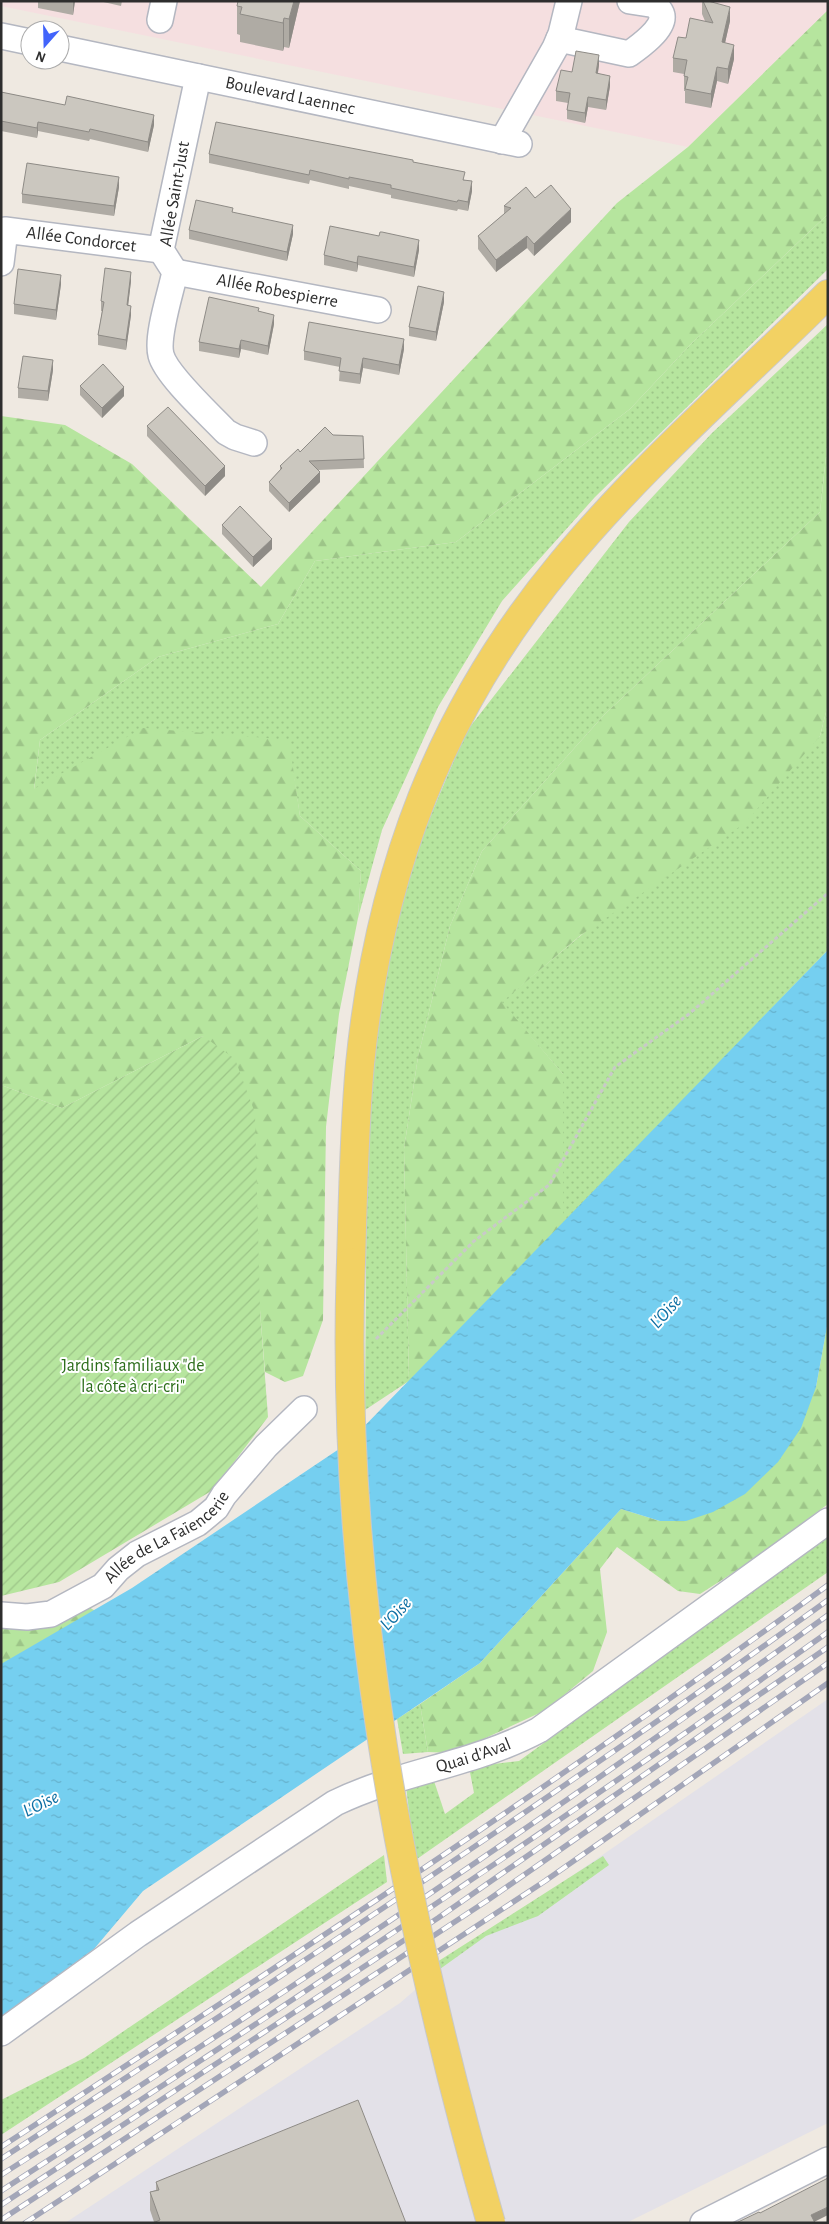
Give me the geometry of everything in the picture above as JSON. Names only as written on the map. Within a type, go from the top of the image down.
[{"type":"main road","points":[[491,2223],[453,2087],[422,1955],[383,1744],[364,1593],[354,1472],[350,1380],[351,1262],[358,1090],[374,969],[398,862],[425,789],[450,733],[473,689],[500,646],[531,602],[576,547],[660,455],[828,294]]},
{"type":"street","points":[[569,1],[559,39],[628,54],[643,45],[662,23],[662,14],[656,6],[630,1]]},
{"type":"street","points":[[1,36],[20,40]]},
{"type":"street","name":"Boulevard Laennec","points":[[70,50],[511,143],[559,39]]},
{"type":"street","name":"Allée Saint-Just","points":[[198,77],[162,250],[175,272],[161,336],[161,355],[164,363],[226,432],[254,443]]},
{"type":"street","name":"Allée Condorcet","points":[[1,263],[5,230],[162,250]]},
{"type":"street","name":"Allée Robespierre","points":[[175,272],[378,310]]},
{"type":"street","name":"Allée de La Faïencerie","points":[[1,1615],[27,1616],[50,1614],[103,1586],[118,1569],[137,1554],[198,1523],[216,1508],[224,1494],[266,1446],[304,1410]]},
{"type":"street","name":"Quai d'Aval","points":[[1,2033],[103,1959],[335,1803],[368,1789],[476,1758],[539,1730],[828,1521]]},
{"type":"street","points":[[703,2223],[828,2160]]},
{"type":"path","points":[[375,1339],[474,1241],[549,1185],[615,1067],[689,1014],[828,893]]},
{"type":"shaded area","points":[[1,1],[828,1],[828,10],[688,147],[1,6]]},
{"type":"shaded area","points":[[828,1699],[828,2123],[626,2223],[65,2223],[400,2003],[446,1963]]},
{"type":"green space","points":[[828,10],[828,214],[691,344],[630,409],[456,542],[315,561],[278,624],[158,657],[40,740],[34,789],[143,728],[289,740],[300,816],[361,871],[358,918],[339,1014],[326,1127],[323,1320],[303,1376],[285,1382],[265,1372],[260,1310],[203,1036],[62,1108],[1,1085],[1,416],[65,425],[132,464],[261,587],[617,203],[688,147]]},
{"type":"green space","points":[[828,214],[828,269],[595,497],[502,601],[438,707],[382,830],[358,918],[361,871],[300,816],[288,740],[34,790],[40,740],[158,657],[278,624],[315,561],[456,542],[630,409],[691,344]]},
{"type":"green space","points":[[828,324],[828,438],[820,512],[605,714],[482,851],[450,926],[418,1057],[404,1149],[409,1381],[365,1410],[367,1135],[377,1017],[403,894],[422,836],[466,732],[629,522],[712,433]]},
{"type":"green space","points":[[828,438],[828,704],[820,736],[745,823],[581,935],[502,1002],[563,1074],[563,1224],[409,1381],[404,1149],[418,1057],[450,926],[482,851],[605,714],[820,512]]},
{"type":"green space","points":[[828,704],[828,950],[563,1224],[563,1074],[501,1002],[820,736]]},
{"type":"green space","name":"Jardins familiaux \"de la côte à cri-cri\"","points":[[203,1036],[235,1059],[255,1113],[260,1310],[268,1417],[213,1490],[59,1582],[1,1596],[1,1085],[62,1108]]},
{"type":"green space","points":[[828,1321],[828,1504],[750,1562],[700,1594],[678,1591],[617,1547],[600,1569],[607,1632],[593,1671],[546,1710],[453,1753],[428,1752],[420,1704],[480,1663],[621,1509],[660,1521],[816,1387]]},
{"type":"green space","points":[[828,1537],[828,1572],[417,1859],[412,1837],[406,1786],[433,1778],[445,1814],[474,1793],[469,1767],[519,1761]]},
{"type":"green space","points":[[85,1605],[99,1613],[1,1679],[1,1628]]},
{"type":"green space","points":[[420,1704],[428,1752],[403,1754],[397,1719]]},
{"type":"green space","points":[[384,1855],[387,1882],[1,2135],[1,2100],[84,2058]]},
{"type":"green space","points":[[603,1856],[609,1865],[538,1916],[486,1936],[440,1969],[437,1962]]},
{"type":"water","name":"L'Oise","points":[[828,950],[828,1321],[816,1387],[801,1428],[778,1462],[745,1494],[713,1512],[686,1521],[660,1521],[621,1509],[480,1663],[143,1891],[94,1949],[1,2017],[1,1664],[132,1588],[348,1443]]},
{"type":"building","points":[[238,1],[294,1],[289,19],[284,18],[283,23],[240,14],[242,7],[237,6]]},
{"type":"building","points":[[703,1],[730,7],[722,42],[734,45],[728,69],[717,67],[711,94],[685,89],[688,77],[684,76],[687,60],[673,58],[678,37],[686,38],[690,18],[713,23]]},
{"type":"building","points":[[576,51],[599,55],[596,73],[610,76],[606,100],[588,97],[585,113],[567,110],[570,93],[556,91],[561,70],[572,72]]},
{"type":"building","points":[[1,92],[65,105],[67,96],[154,115],[148,142],[90,129],[89,132],[38,122],[37,128],[1,121]]},
{"type":"building","points":[[216,122],[413,160],[413,162],[465,172],[463,180],[472,181],[468,202],[458,200],[457,202],[391,188],[391,185],[349,177],[349,179],[310,170],[309,175],[209,154]]},
{"type":"building","points":[[27,163],[119,177],[114,206],[22,194]]},
{"type":"building","points":[[551,185],[571,209],[534,244],[527,236],[496,260],[478,236],[511,208],[504,206],[526,187],[535,198]]},
{"type":"building","points":[[196,200],[233,208],[232,212],[293,225],[287,252],[189,230]]},
{"type":"building","points":[[330,226],[379,236],[380,232],[382,232],[419,240],[414,267],[358,256],[357,263],[324,255]]},
{"type":"building","points":[[105,268],[131,272],[127,305],[131,306],[126,340],[98,335],[104,302],[101,301]]},
{"type":"building","points":[[18,269],[61,275],[56,310],[14,304]]},
{"type":"building","points":[[418,286],[444,292],[436,332],[409,327]]},
{"type":"building","points":[[209,297],[259,308],[258,311],[274,315],[268,346],[241,340],[239,349],[199,342]]},
{"type":"building","points":[[309,322],[404,339],[399,365],[363,358],[360,374],[339,371],[341,358],[304,351]]},
{"type":"building","points":[[23,356],[53,360],[48,391],[18,388]]},
{"type":"building","points":[[103,364],[124,387],[102,408],[80,386]]},
{"type":"building","points":[[168,407],[225,466],[205,486],[147,426]]},
{"type":"building","points":[[325,427],[333,435],[363,436],[364,459],[309,461],[320,472],[289,503],[269,482],[282,468],[280,466],[298,449],[300,452]]},
{"type":"building","points":[[240,506],[272,539],[253,557],[222,525]]},
{"type":"building","points":[[358,2100],[406,2223],[153,2223],[160,2220],[150,2192],[159,2190],[156,2182]]},
{"type":"building","points":[[828,2178],[828,2207],[811,2215],[815,2223],[736,2223],[760,2213]]},
{"type":"railway","points":[[1,2147],[419,1872],[625,1730],[828,1585]]},
{"type":"railway","points":[[1,2159],[418,1885],[624,1744],[828,1600]]},
{"type":"railway","points":[[1,2175],[211,2040],[419,1901],[624,1760],[828,1615]]},
{"type":"railway","points":[[1,2191],[210,2055],[418,1916],[624,1776],[828,1632]]},
{"type":"railway","points":[[1,2205],[438,1918],[828,1647]]},
{"type":"railway","points":[[1,2220],[488,1900],[828,1663]]},
{"type":"railway","points":[[25,2223],[545,1881],[828,1683]]}]
